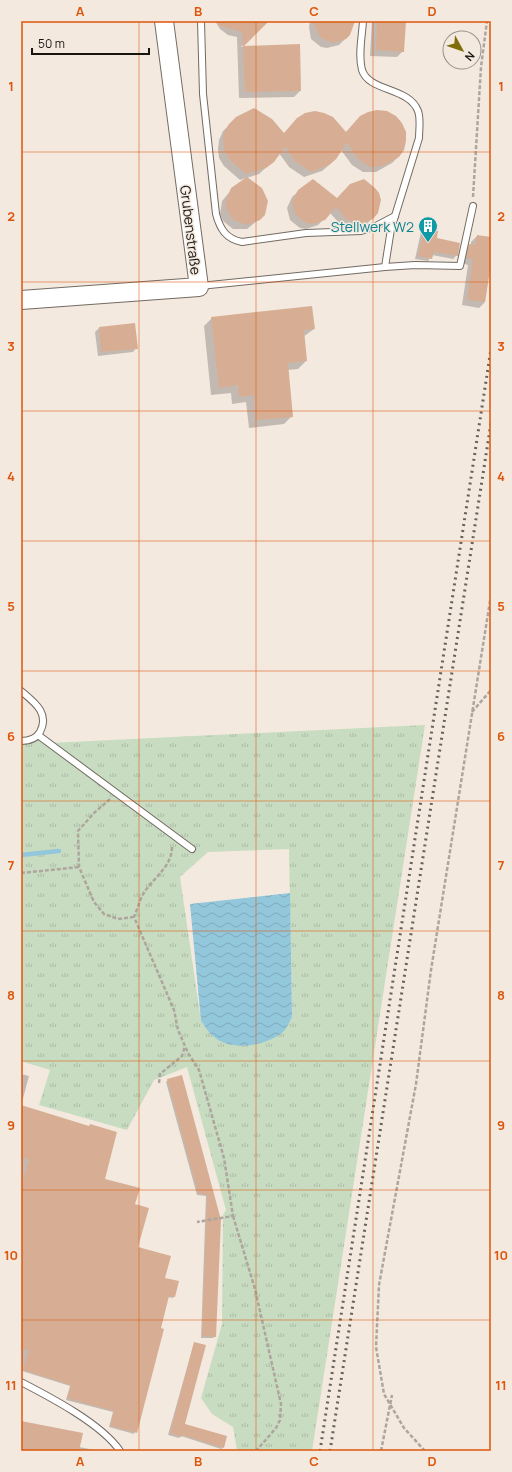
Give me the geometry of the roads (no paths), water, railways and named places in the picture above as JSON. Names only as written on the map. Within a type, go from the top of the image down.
[{"type":"street","name":"Grubenstraße","points":[[21,300],[199,287],[164,21]]},
{"type":"lane","points":[[200,21],[204,94],[212,179],[216,214],[222,232],[235,241],[242,242],[306,233],[361,231],[376,226],[395,216]]},
{"type":"lane","points":[[363,21],[361,58],[362,71],[366,78],[407,98],[414,103],[418,112],[419,138],[391,229],[385,267]]},
{"type":"lane","points":[[199,287],[385,267],[415,265],[460,266],[473,206]]},
{"type":"lane","points":[[21,691],[38,706],[43,715],[44,725],[38,735],[30,740],[21,741]]},
{"type":"lane","points":[[38,735],[192,849]]},
{"type":"lane","points":[[21,1382],[55,1400],[87,1421],[120,1451]]},
{"type":"water","points":[[290,893],[292,1017],[282,1033],[275,1038],[257,1044],[238,1046],[220,1041],[208,1031],[201,1021],[190,904]]},
{"type":"waterway","points":[[21,855],[59,851]]},
{"type":"railway","points":[[320,1451],[491,349]]},
{"type":"railway","points":[[330,1451],[491,423]]},
{"type":"place","name":"Stellwerk W2","points":[[428,243]]}]
